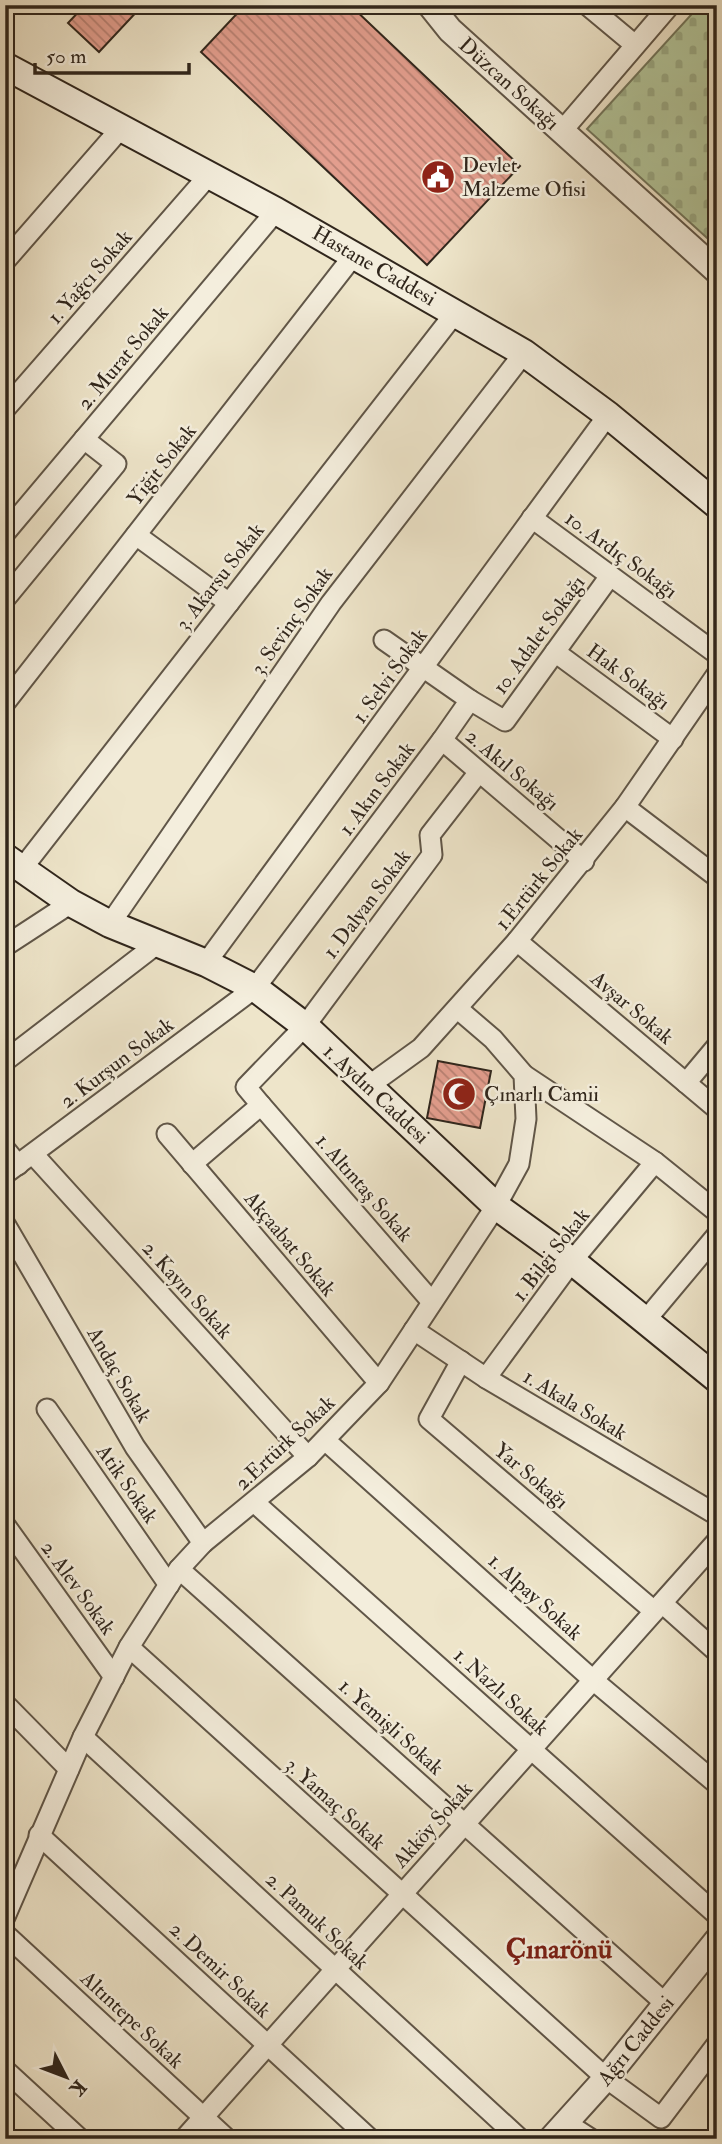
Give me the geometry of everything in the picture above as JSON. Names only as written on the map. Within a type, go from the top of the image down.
[{"type":"main road","name":"Hastane Caddesi","points":[[5,66],[276,211],[524,353],[608,415],[717,505]]},
{"type":"main road","name":"1. Aydın Caddesi","points":[[13,864],[71,903],[110,924],[206,963],[255,988],[305,1026],[496,1206],[572,1261],[717,1379]]},
{"type":"street","name":"Düzcan Sokağı","points":[[430,5],[450,30],[717,271]]},
{"type":"street","points":[[587,5],[635,45]]},
{"type":"street","points":[[562,131],[670,5]]},
{"type":"street","points":[[5,261],[121,128]]},
{"type":"street","name":"1. Yağcı Sokak","points":[[5,410],[209,175]]},
{"type":"street","name":"2. Murat Sokak","points":[[5,533],[276,211]]},
{"type":"street","name":"Yiğit Sokak","points":[[5,703],[354,255]]},
{"type":"street","name":"3. Akarsu Sokak","points":[[13,864],[229,603],[455,313]]},
{"type":"street","name":"3. Sevinç Sokak","points":[[110,924],[331,603],[524,353]]},
{"type":"street","name":"1. Selvi Sokak","points":[[206,963],[608,415]]},
{"type":"street","points":[[5,599],[116,464],[85,439]]},
{"type":"street","name":"10. Ardıç Sokağı","points":[[532,518],[717,654]]},
{"type":"street","points":[[136,535],[229,603]]},
{"type":"street","name":"10. Adalet Sokağı","points":[[470,701],[505,721],[610,576]]},
{"type":"street","points":[[384,639],[470,701]]},
{"type":"street","name":"Hak Sokağı","points":[[555,652],[673,739]]},
{"type":"street","name":"1.Ertürk Sokak","points":[[367,1087],[421,1048],[517,942],[625,807],[717,674]]},
{"type":"street","name":"1. Akın Sokak","points":[[255,988],[470,701]]},
{"type":"street","name":"2. Akıl Sokağı","points":[[442,740],[584,861]]},
{"type":"street","name":"1. Dalyan Sokak","points":[[261,1105],[246,1087],[305,1026],[432,855],[430,835],[480,772]]},
{"type":"street","points":[[625,807],[717,877]]},
{"type":"street","points":[[5,946],[71,903]]},
{"type":"street","name":"Avşar Sokak","points":[[517,942],[717,1109]]},
{"type":"street","points":[[5,1061],[157,944]]},
{"type":"street","name":"2. Kurşun Sokak","points":[[19,1164],[255,988]]},
{"type":"street","points":[[458,1009],[494,1039],[524,1075],[655,1162],[717,1212]]},
{"type":"street","points":[[686,1083],[717,1046]]},
{"type":"street","name":"2.Ertürk Sokak","points":[[5,1917],[83,1737],[129,1647],[174,1577],[203,1543],[255,1503],[326,1441],[379,1384],[496,1206],[519,1164],[526,1119],[524,1075]]},
{"type":"street","points":[[192,1164],[261,1105]]},
{"type":"street","name":"1. Altıntaş Sokak","points":[[261,1105],[432,1301]]},
{"type":"street","name":"Akçaabat Sokak","points":[[167,1134],[379,1384]]},
{"type":"street","name":"2. Kayın Sokak","points":[[5,1149],[308,1457]]},
{"type":"street","name":"1. Bilgi Sokak","points":[[486,1378],[572,1261],[655,1162]]},
{"type":"street","name":"Andaç Sokak","points":[[5,1224],[135,1447],[203,1543]]},
{"type":"street","points":[[645,1321],[717,1235]]},
{"type":"street","name":"1. Akala Sokak","points":[[414,1330],[486,1378],[717,1515]]},
{"type":"street","name":"Yar Sokağı","points":[[461,1361],[429,1419],[658,1607]]},
{"type":"street","name":"Atik Sokak","points":[[47,1409],[174,1577]]},
{"type":"street","name":"1. Alpay Sokak","points":[[326,1441],[593,1679],[717,1784]]},
{"type":"street","name":"1. Nazlı Sokak","points":[[255,1503],[717,1915]]},
{"type":"street","name":"2. Alev Sokak","points":[[5,1525],[114,1677]]},
{"type":"street","name":"Akköy Sokak","points":[[184,2139],[717,1541]]},
{"type":"street","name":"1. Yemişli Sokak","points":[[174,1577],[465,1824],[666,2004]]},
{"type":"street","points":[[658,1607],[717,1652]]},
{"type":"street","name":"3. Yamaç Sokak","points":[[129,1647],[606,2078],[661,2118],[717,2044]]},
{"type":"street","points":[[5,1704],[69,1769]]},
{"type":"street","name":"2. Pamuk Sokak","points":[[83,1737],[520,2139]]},
{"type":"street","name":"2. Demir Sokak","points":[[39,1835],[370,2139]]},
{"type":"street","name":"Altıntepe Sokak","points":[[5,1934],[227,2139]]},
{"type":"street","name":"Ağrı Caddesi","points":[[559,2131],[606,2078],[717,1940]]},
{"type":"street","points":[[5,2070],[80,2139]]},
{"type":"street","points":[[559,2131],[591,2139]]},
{"type":"green space","points":[[700,5],[717,5],[717,247],[587,129]]},
{"type":"building","points":[[85,5],[143,5],[99,52],[68,23]]},
{"type":"building","points":[[245,5],[350,5],[520,166],[427,265],[201,52]]},
{"type":"building","name":"Çınarlı Camii","points":[[438,1061],[491,1071],[480,1128],[427,1118]]},
{"type":"place","name":"Devlet Malzeme Ofisi","points":[[438,177]]},
{"type":"place","name":"Çınarlı Camii","points":[[459,1094]]},
{"type":"district","name":"Çınarönü","points":[[559,1949]]}]
